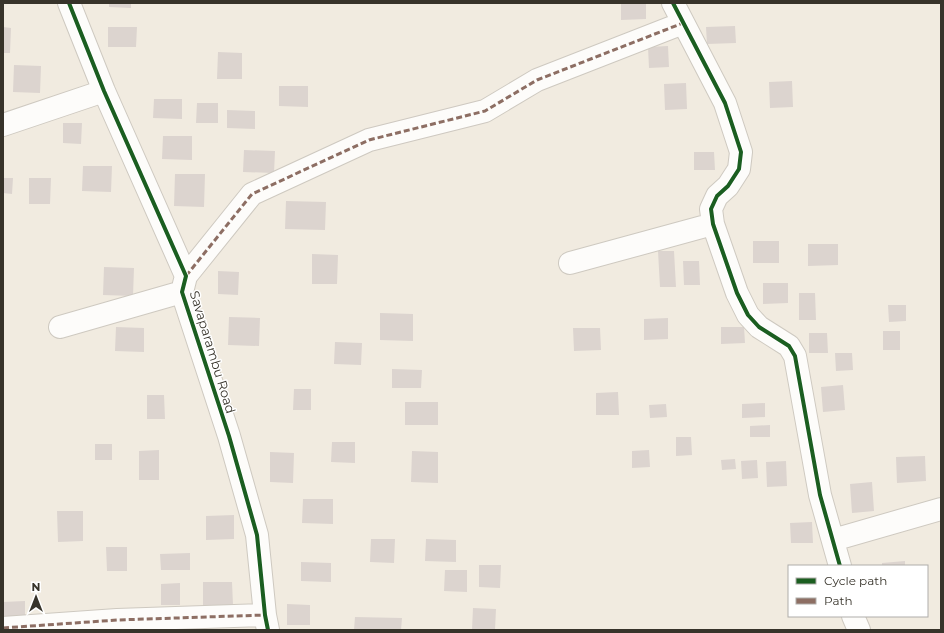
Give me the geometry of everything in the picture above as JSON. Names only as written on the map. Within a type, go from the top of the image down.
[{"type":"street","name":"Savaparambu Road","points":[[69,3],[184,284],[230,436],[257,535],[267,622]]},
{"type":"street","points":[[673,3],[725,103],[741,152],[738,169],[728,186],[717,196],[710,209],[713,224],[737,293],[748,315],[759,327],[789,346],[795,356],[820,495],[840,565]]},
{"type":"street","points":[[60,326],[184,284],[252,194],[368,140],[485,112],[537,80],[683,23]]},
{"type":"street","points":[[3,125],[104,91]]},
{"type":"street","points":[[570,263],[713,224]]},
{"type":"street","points":[[833,540],[941,509]]},
{"type":"street","points":[[853,617],[859,630]]},
{"type":"street","points":[[3,628],[117,620],[267,622]]},
{"type":"building","points":[[109,3],[131,3],[131,8],[109,7]]},
{"type":"building","points":[[621,3],[646,3],[646,19],[621,20]]},
{"type":"building","points":[[735,26],[736,43],[707,44],[706,27]]},
{"type":"building","points":[[3,27],[11,28],[10,53],[3,53]]},
{"type":"building","points":[[108,27],[137,27],[136,47],[108,47]]},
{"type":"building","points":[[668,46],[669,67],[649,68],[648,47]]},
{"type":"building","points":[[218,52],[242,53],[242,79],[217,79]]},
{"type":"building","points":[[14,65],[41,66],[40,93],[13,92]]},
{"type":"building","points":[[792,81],[793,107],[770,108],[769,82]]},
{"type":"building","points":[[686,83],[687,109],[665,110],[664,84]]},
{"type":"building","points":[[279,86],[308,86],[308,107],[279,106]]},
{"type":"building","points":[[154,99],[182,99],[182,119],[153,118]]},
{"type":"building","points":[[197,103],[218,103],[218,123],[196,123]]},
{"type":"building","points":[[227,110],[255,111],[255,129],[227,128]]},
{"type":"building","points":[[63,123],[82,123],[81,144],[63,143]]},
{"type":"building","points":[[163,136],[192,136],[192,160],[162,159]]},
{"type":"building","points":[[244,150],[275,151],[274,173],[243,172]]},
{"type":"building","points":[[694,152],[714,152],[715,170],[694,170]]},
{"type":"building","points":[[83,166],[112,166],[111,192],[82,191]]},
{"type":"building","points":[[175,174],[205,174],[204,207],[174,206]]},
{"type":"building","points":[[3,178],[13,178],[12,194],[3,193]]},
{"type":"building","points":[[29,178],[51,178],[50,204],[29,204]]},
{"type":"building","points":[[286,201],[326,202],[325,230],[285,229]]},
{"type":"building","points":[[753,241],[779,241],[779,263],[753,263]]},
{"type":"building","points":[[808,244],[838,244],[838,265],[808,266]]},
{"type":"building","points":[[658,251],[674,251],[676,287],[660,287]]},
{"type":"building","points":[[312,254],[338,255],[337,284],[312,284]]},
{"type":"building","points":[[683,261],[699,261],[700,285],[684,285]]},
{"type":"building","points":[[104,267],[134,268],[133,296],[103,295]]},
{"type":"building","points":[[218,271],[239,272],[238,295],[218,294]]},
{"type":"building","points":[[763,283],[788,283],[788,303],[763,304]]},
{"type":"building","points":[[799,293],[815,293],[816,320],[799,320]]},
{"type":"building","points":[[888,305],[906,305],[906,321],[889,322]]},
{"type":"building","points":[[380,313],[413,314],[413,341],[380,340]]},
{"type":"building","points":[[229,317],[260,318],[259,346],[228,345]]},
{"type":"building","points":[[668,318],[668,339],[644,340],[644,319]]},
{"type":"building","points":[[116,327],[144,328],[144,352],[115,351]]},
{"type":"building","points":[[721,327],[744,327],[745,343],[721,344]]},
{"type":"building","points":[[573,328],[600,328],[601,350],[574,351]]},
{"type":"building","points":[[883,331],[900,331],[900,350],[883,350]]},
{"type":"building","points":[[809,333],[827,333],[828,353],[809,353]]},
{"type":"building","points":[[335,342],[362,343],[361,365],[334,364]]},
{"type":"building","points":[[835,353],[852,353],[853,370],[836,371]]},
{"type":"building","points":[[392,369],[422,370],[421,388],[392,388]]},
{"type":"building","points":[[843,385],[845,410],[823,412],[821,387]]},
{"type":"building","points":[[294,389],[311,389],[311,410],[293,410]]},
{"type":"building","points":[[618,392],[619,415],[596,415],[596,393]]},
{"type":"building","points":[[147,395],[164,395],[165,419],[147,419]]},
{"type":"building","points":[[405,402],[438,402],[438,425],[405,425]]},
{"type":"building","points":[[765,403],[765,417],[742,418],[742,404]]},
{"type":"building","points":[[666,404],[667,417],[650,418],[649,405]]},
{"type":"building","points":[[770,425],[770,437],[750,437],[750,426]]},
{"type":"building","points":[[676,437],[691,437],[692,455],[676,456]]},
{"type":"building","points":[[332,442],[355,442],[355,463],[331,462]]},
{"type":"building","points":[[95,444],[112,444],[112,460],[95,460]]},
{"type":"building","points":[[159,450],[159,480],[139,480],[139,451]]},
{"type":"building","points":[[649,450],[650,467],[632,468],[632,451]]},
{"type":"building","points":[[412,451],[438,452],[438,483],[411,482]]},
{"type":"building","points":[[270,452],[294,453],[293,483],[270,482]]},
{"type":"building","points":[[925,456],[926,481],[897,483],[896,457]]},
{"type":"building","points":[[735,459],[736,469],[722,470],[721,460]]},
{"type":"building","points":[[757,460],[758,478],[742,479],[741,461]]},
{"type":"building","points":[[786,461],[787,486],[767,487],[766,462]]},
{"type":"building","points":[[872,482],[874,511],[852,513],[850,484]]},
{"type":"building","points":[[303,499],[333,499],[333,524],[302,523]]},
{"type":"building","points":[[57,511],[83,511],[83,541],[58,542]]},
{"type":"building","points":[[234,515],[234,539],[206,540],[206,516]]},
{"type":"building","points":[[812,522],[813,543],[791,543],[790,523]]},
{"type":"building","points":[[371,539],[395,539],[394,563],[370,562]]},
{"type":"building","points":[[426,539],[456,540],[456,562],[425,561]]},
{"type":"building","points":[[106,547],[127,547],[127,571],[107,571]]},
{"type":"building","points":[[190,553],[190,570],[161,570],[160,554]]},
{"type":"building","points":[[905,561],[905,565],[882,565],[882,563]]},
{"type":"building","points":[[301,562],[331,563],[331,582],[301,581]]},
{"type":"building","points":[[479,565],[501,565],[500,588],[479,587]]},
{"type":"building","points":[[445,570],[467,570],[467,592],[444,591]]},
{"type":"building","points":[[203,582],[232,582],[233,605],[203,606]]},
{"type":"building","points":[[180,583],[180,605],[161,605],[161,584]]},
{"type":"building","points":[[25,601],[25,618],[4,618],[3,602]]},
{"type":"building","points":[[287,604],[310,605],[310,625],[287,625]]},
{"type":"building","points":[[473,608],[496,609],[495,630],[472,630]]},
{"type":"building","points":[[355,617],[402,618],[401,630],[354,630]]},
{"type":"marked path","points":[[186,276],[252,194],[369,140],[485,111],[537,80],[683,23]]},
{"type":"marked path","points":[[3,628],[117,620],[265,615]]},
{"type":"cycle path","points":[[69,3],[104,91],[186,276],[182,292],[229,436],[257,535],[265,615],[268,630]]},
{"type":"cycle path","points":[[673,3],[725,103],[741,152],[739,169],[728,186],[717,196],[711,209],[713,224],[737,293],[748,315],[759,327],[789,346],[795,356],[820,495],[840,565]]}]
